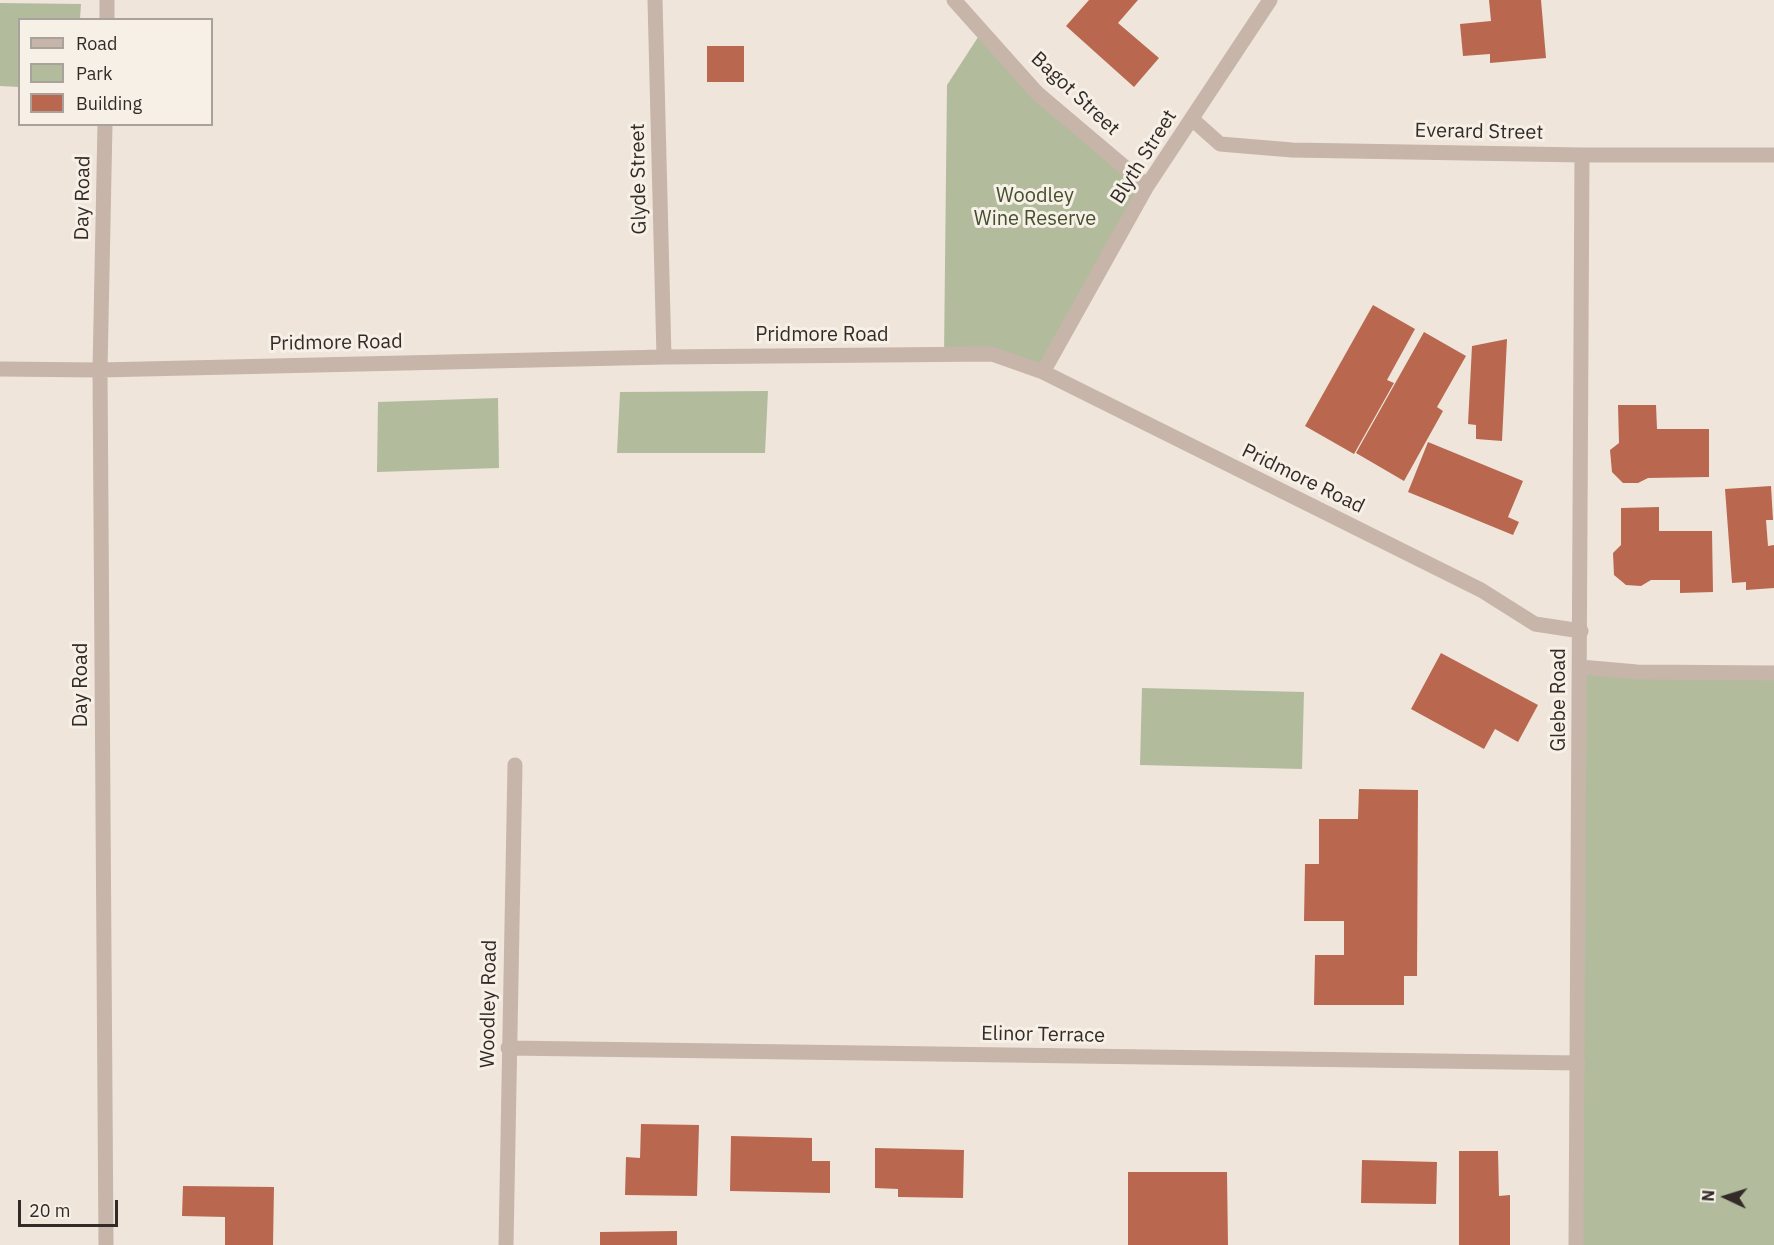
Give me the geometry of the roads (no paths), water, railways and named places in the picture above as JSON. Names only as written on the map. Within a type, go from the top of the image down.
[{"type":"street","points":[[107,0],[107,18]]},
{"type":"street","name":"Glyde Street","points":[[656,0],[664,357]]},
{"type":"street","name":"Bagot Street","points":[[954,0],[1037,93],[1148,186]]},
{"type":"street","name":"Blyth Street","points":[[1043,372],[1148,186],[1270,0]]},
{"type":"street","name":"Everard Street","points":[[1192,119],[1220,144],[1292,150],[1582,155],[1774,155]]},
{"type":"street","name":"Day Road","points":[[105,126],[100,370],[106,1245]]},
{"type":"street","name":"Glebe Road","points":[[1576,1245],[1582,155]]},
{"type":"street","name":"Pridmore Road","points":[[0,369],[100,370],[664,357],[992,354],[1043,372],[1481,590],[1535,624],[1581,631]]},
{"type":"street","points":[[1580,667],[1637,672],[1774,673]]},
{"type":"street","name":"Woodley Road","points":[[507,1245],[508,1048],[515,765]]},
{"type":"street","name":"Elinor Terrace","points":[[508,1048],[1578,1063]]},
{"type":"park label","name":"Woodley Wine Reserve","points":[[1035,208]]}]
